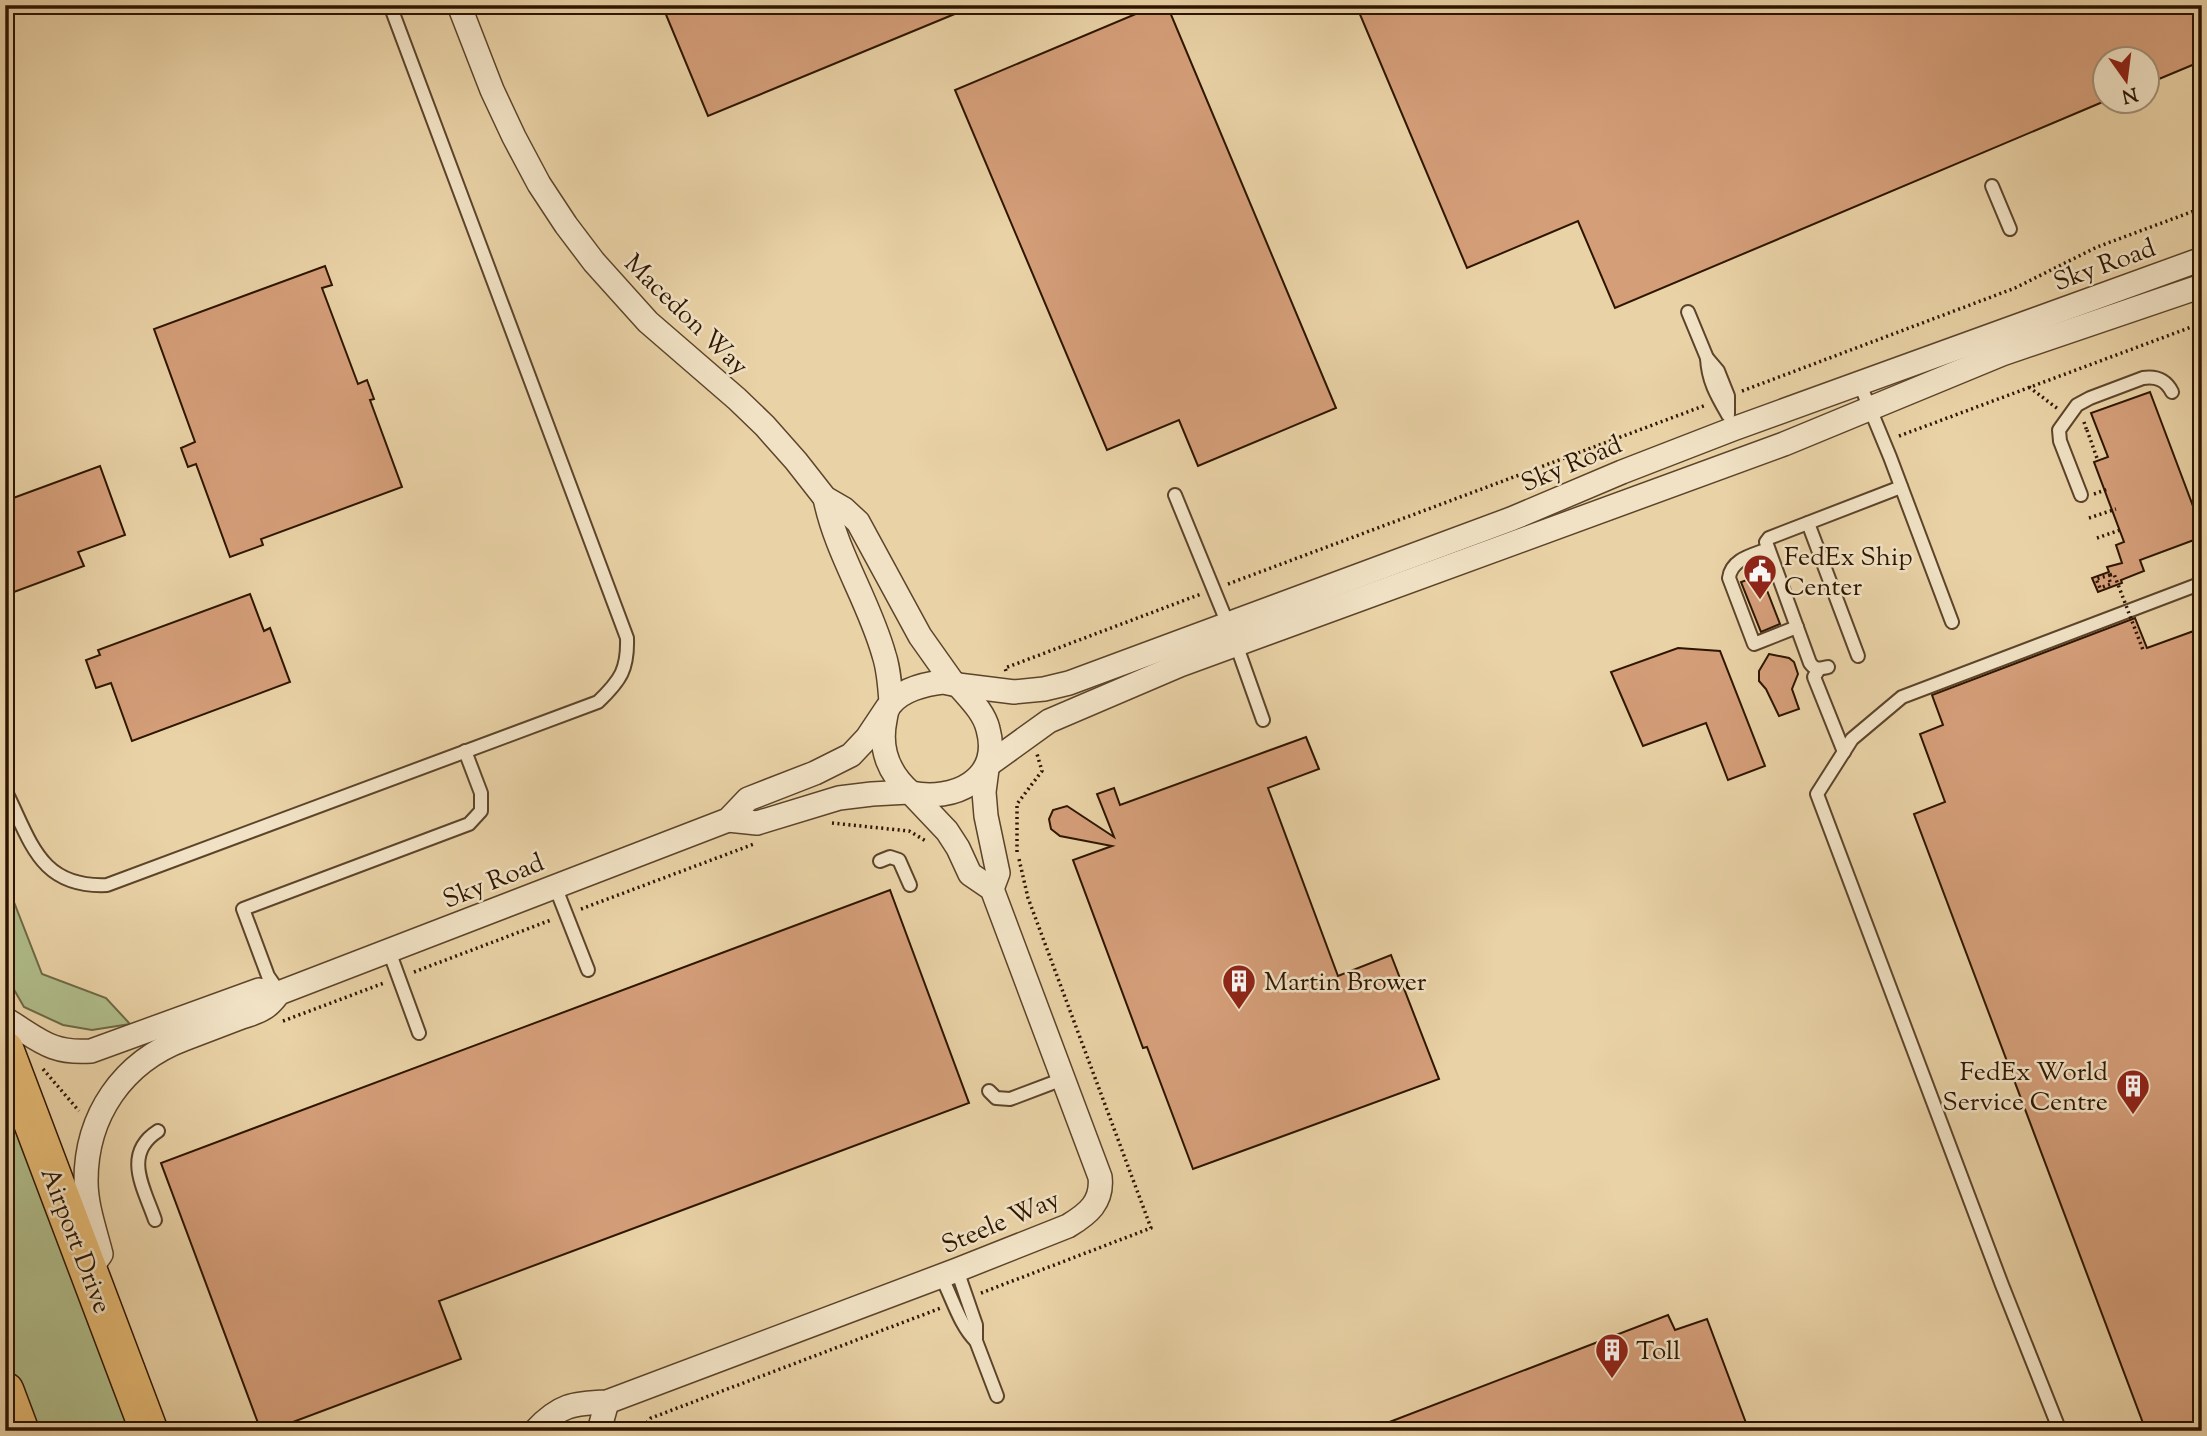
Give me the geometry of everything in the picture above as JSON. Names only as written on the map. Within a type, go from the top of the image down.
[{"type":"main road","name":"Airport Drive","points":[[5,1050],[149,1431]]},
{"type":"main road","points":[[5,1391],[20,1431]]},
{"type":"street","name":"Macedon Way","points":[[459,5],[492,90],[514,137],[539,184],[566,225],[594,262],[648,322],[737,399],[765,426],[825,498],[844,509],[858,522],[920,636],[956,684]]},
{"type":"street","name":"Sky Road","points":[[988,767],[1049,721],[1232,634],[1633,467],[1731,421],[1859,382],[2202,259]]},
{"type":"street","name":"Sky Road","points":[[956,684],[1014,692],[1069,683],[1504,548],[1772,449],[2002,354],[2202,286]]},
{"type":"street","name":"Macedon Way","points":[[825,498],[829,518],[885,656],[889,706]]},
{"type":"street","points":[[943,682],[956,684],[984,718],[989,730],[988,767],[970,784],[946,794],[924,796],[910,793],[890,768],[885,756],[883,729],[889,706],[901,695],[922,687],[943,682]]},
{"type":"street","name":"Sky Road","points":[[89,1271],[101,1254],[89,1210],[86,1182],[87,1156],[98,1119],[119,1085],[132,1070],[155,1052],[265,1008],[279,993],[728,820],[748,799],[805,778],[850,755],[867,738],[889,706]]},
{"type":"street","name":"Steele Way","points":[[988,767],[984,792],[986,816],[998,873],[992,889]]},
{"type":"street","name":"Sky Road","points":[[728,820],[757,823],[839,798],[910,793]]},
{"type":"street","name":"Steele Way","points":[[535,1431],[550,1416],[575,1403],[607,1402],[949,1273],[1068,1226],[1084,1216],[1096,1203],[1101,1187],[1100,1177],[992,889],[970,874],[947,831],[910,793]]},
{"type":"street","name":"Sky Road","points":[[5,1019],[57,1050],[91,1051],[259,990],[279,993]]},
{"type":"street","points":[[599,1431],[607,1402]]},
{"type":"lane","points":[[5,790],[39,858],[53,873],[68,881],[88,886],[107,885],[598,702],[613,688],[624,672],[627,638],[390,5]]},
{"type":"lane","points":[[1992,186],[2010,229]]},
{"type":"lane","points":[[1688,312],[1707,358],[1718,371],[1731,421]]},
{"type":"lane","points":[[2081,495],[2060,440],[2059,430],[2077,405],[2111,390],[2152,377],[2168,384],[2172,392]]},
{"type":"lane","points":[[1859,382],[1952,622]]},
{"type":"lane","points":[[1844,752],[1814,677],[1823,668],[1814,668],[1810,663],[1766,542],[1769,538],[1901,487]]},
{"type":"lane","points":[[1175,495],[1232,634],[1263,720]]},
{"type":"lane","points":[[1808,523],[1858,656]]},
{"type":"lane","points":[[1768,549],[1741,559],[1730,570],[1728,578],[1754,643],[1797,627]]},
{"type":"lane","points":[[2060,1431],[1997,1272],[1817,794],[1852,739],[1902,697],[2202,583]]},
{"type":"lane","points":[[279,993],[268,976],[243,909],[469,824],[481,811],[481,793],[465,751]]},
{"type":"lane","points":[[880,861],[890,857],[899,860],[910,885]]},
{"type":"lane","points":[[555,886],[588,970]]},
{"type":"lane","points":[[388,951],[419,1033]]},
{"type":"lane","points":[[989,1091],[996,1098],[1010,1099],[1063,1079]]},
{"type":"lane","points":[[155,1220],[139,1177],[138,1157],[141,1146],[158,1131]]},
{"type":"lane","points":[[949,1273],[976,1325],[976,1341],[997,1396]]},
{"type":"path","points":[[1014,692],[1005,668],[2015,288],[2097,247],[2202,208]]},
{"type":"path","points":[[1884,442],[2202,323]]},
{"type":"path","points":[[2089,518],[2116,509]]},
{"type":"path","points":[[2097,538],[2123,529]]},
{"type":"path","points":[[2111,576],[2110,584],[2100,588],[2096,579],[2114,574],[2143,650]]},
{"type":"path","points":[[639,1431],[651,1418],[1151,1228],[1028,898],[1017,852],[1017,804],[1042,771],[1029,734]]},
{"type":"path","points":[[986,816],[1017,808]]},
{"type":"path","points":[[827,822],[909,831],[925,841],[947,831]]},
{"type":"path","points":[[271,1025],[756,843]]},
{"type":"path","points":[[43,1044],[34,1059],[80,1112],[98,1119]]},
{"type":"green space","points":[[5,879],[42,974],[106,998],[130,1024],[92,1030],[63,1025],[24,1007],[5,974]]},
{"type":"green space","points":[[5,1079],[138,1431],[36,1431],[5,1351]]},
{"type":"building","points":[[662,5],[974,5],[974,6],[708,116]]},
{"type":"building","points":[[1157,5],[1167,5],[1336,408],[1198,466],[1179,420],[1107,450],[955,90]]},
{"type":"building","points":[[1356,5],[2202,5],[2202,61],[2162,78],[2162,46],[2092,46],[2092,106],[1615,308],[1578,221],[1467,268]]},
{"type":"building","points":[[325,266],[332,285],[322,288],[358,384],[367,380],[374,399],[370,400],[402,487],[261,539],[263,545],[230,557],[196,464],[188,467],[181,448],[195,442],[154,329]]},
{"type":"building","points":[[2150,392],[2202,530],[2202,537],[2140,560],[2144,571],[2098,592],[2092,578],[2109,572],[2107,567],[2122,563],[2116,545],[2124,542],[2094,462],[2108,457],[2091,413]]},
{"type":"building","points":[[100,466],[125,535],[78,552],[84,566],[14,592],[5,568],[5,501]]},
{"type":"building","name":"FedEx Ship Center","points":[[1761,575],[1780,624],[1761,632],[1741,582]]},
{"type":"building","points":[[250,594],[264,631],[270,628],[290,682],[132,741],[111,683],[96,688],[86,660],[100,655],[98,650]]},
{"type":"building","name":"FedEx World Service Centre","points":[[2135,618],[2147,648],[2202,628],[2202,1431],[2146,1431],[1914,814],[1945,802],[1920,734],[1943,725],[1932,695]]},
{"type":"building","points":[[1678,648],[1720,651],[1765,766],[1728,780],[1706,723],[1643,746],[1611,672]]},
{"type":"building","points":[[1769,654],[1789,658],[1794,662],[1798,674],[1792,689],[1799,709],[1779,716],[1766,689],[1759,681],[1759,671]]},
{"type":"building","name":"Martin Brower","points":[[1306,737],[1319,769],[1268,788],[1338,976],[1391,955],[1439,1079],[1193,1169],[1147,1047],[1143,1048],[1073,860],[1112,846],[1060,836],[1051,829],[1049,819],[1053,810],[1067,806],[1114,837],[1097,794],[1114,788],[1120,805]]},
{"type":"building","points":[[890,890],[969,1103],[439,1301],[461,1359],[269,1431],[261,1431],[161,1163]]},
{"type":"building","name":"Toll","points":[[1668,1315],[1675,1330],[1707,1319],[1749,1431],[1366,1431]]},
{"type":"place","name":"FedEx Ship Center","points":[[1760,601]]},
{"type":"place","name":"Martin Brower","points":[[1239,1011]]},
{"type":"place","name":"FedEx World Service Centre","points":[[2133,1116]]},
{"type":"place","name":"Toll","points":[[1612,1380]]}]
